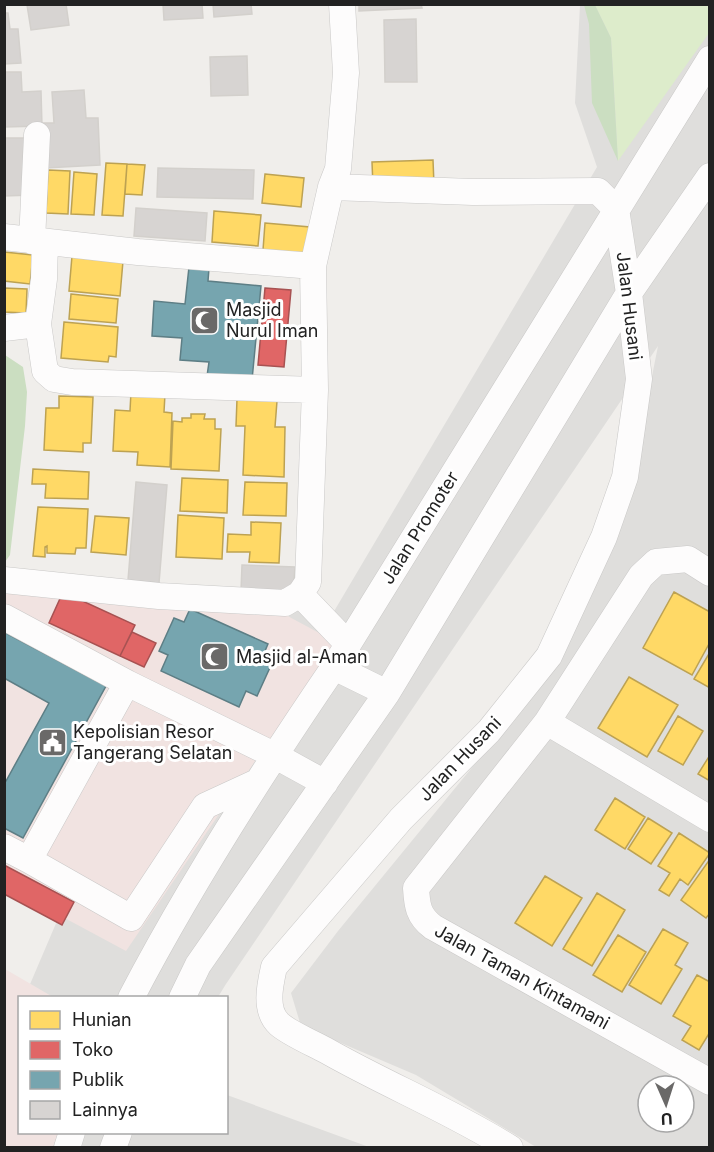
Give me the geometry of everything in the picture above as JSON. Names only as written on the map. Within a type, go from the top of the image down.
[{"type":"street","points":[[4,580],[159,596],[285,603],[300,594],[308,582],[315,390],[313,266],[331,188],[338,169],[346,73],[342,4]]},
{"type":"street","name":"Jalan Promoter","points":[[132,996],[165,933],[273,755],[348,644],[710,59]]},
{"type":"street","points":[[37,135],[38,242],[44,279],[38,324],[45,371],[54,379],[72,382],[315,390]]},
{"type":"street","points":[[183,996],[198,965],[387,693],[629,293],[710,176]]},
{"type":"street","points":[[331,188],[473,192],[598,191],[616,209]]},
{"type":"street","name":"Jalan Husani","points":[[510,1148],[486,1133],[348,1063],[278,1024],[271,1010],[269,991],[274,967],[402,819],[489,731],[549,656],[604,537],[625,477],[639,379],[616,209]]},
{"type":"street","points":[[4,237],[38,242],[313,266]]},
{"type":"street","points":[[4,328],[38,324]]},
{"type":"street","points":[[710,573],[688,559],[656,562],[641,576],[547,722],[710,819]]},
{"type":"street","points":[[300,594],[348,644]]},
{"type":"street","points":[[4,617],[127,683],[325,783]]},
{"type":"street","points":[[333,667],[387,693]]},
{"type":"street","points":[[29,860],[127,683]]},
{"type":"street","name":"Jalan Taman Kintamani","points":[[547,722],[416,888],[419,911],[423,920],[710,1082]]},
{"type":"street","points":[[4,847],[131,918],[205,806],[257,782]]},
{"type":"shaded area","points":[[580,5],[709,5],[709,1147],[536,1147],[416,1075],[301,1026],[291,993],[338,931],[556,665],[624,517],[658,346],[219,996],[25,996],[57,921],[5,587],[333,613],[597,167],[575,103]]},
{"type":"shaded area","points":[[4,584],[282,613],[336,642],[126,951],[5,886]]},
{"type":"shaded area","points":[[5,969],[51,996],[18,996],[18,1134],[58,1134],[53,1147],[5,1147]]},
{"type":"shaded area","points":[[5,985],[25,996],[18,996],[18,1134],[228,1134],[228,1095],[369,1147],[5,1147]]},
{"type":"green space","points":[[584,5],[595,5],[611,38],[618,161],[592,103],[589,24]]},
{"type":"green space","points":[[595,5],[709,5],[709,33],[618,161],[611,38]]},
{"type":"green space","points":[[5,355],[23,367],[27,392],[10,555],[5,562]]},
{"type":"building: Hunian","points":[[433,160],[434,185],[373,187],[372,162]]},
{"type":"building: Hunian","points":[[106,163],[127,164],[123,216],[102,215]]},
{"type":"building: Hunian","points":[[127,164],[145,165],[142,195],[125,194]]},
{"type":"building: Hunian","points":[[48,170],[70,171],[68,214],[46,213]]},
{"type":"building: Hunian","points":[[74,172],[97,174],[94,215],[71,214]]},
{"type":"building: Hunian","points":[[265,174],[304,178],[301,207],[262,203]]},
{"type":"building: Hunian","points":[[214,211],[261,215],[258,246],[212,242]]},
{"type":"building: Hunian","points":[[265,223],[310,227],[308,254],[263,250]]},
{"type":"building: Hunian","points":[[4,252],[33,255],[30,284],[4,281]]},
{"type":"building: Hunian","points":[[72,256],[123,261],[120,296],[69,291]]},
{"type":"building: Hunian","points":[[4,288],[27,289],[26,313],[4,312]]},
{"type":"building: Hunian","points":[[71,294],[118,299],[116,323],[69,319]]},
{"type":"building: Hunian","points":[[64,322],[118,327],[116,357],[109,356],[108,362],[61,358]]},
{"type":"building: Hunian","points":[[131,392],[165,394],[164,412],[172,413],[170,467],[137,465],[138,452],[113,451],[115,410],[130,411]]},
{"type":"building: Hunian","points":[[59,396],[93,397],[91,443],[83,443],[83,452],[44,450],[46,408],[59,408]]},
{"type":"building: Hunian","points":[[237,399],[277,401],[275,427],[285,427],[284,477],[243,475],[245,426],[236,426]]},
{"type":"building: Hunian","points":[[191,414],[205,414],[204,419],[215,419],[215,429],[221,429],[219,471],[171,469],[173,421],[182,422],[182,418],[191,418]]},
{"type":"building: Hunian","points":[[33,469],[89,472],[88,499],[45,498],[46,484],[32,484]]},
{"type":"building: Hunian","points":[[182,478],[228,480],[227,513],[180,511]]},
{"type":"building: Hunian","points":[[245,482],[287,483],[286,516],[243,515]]},
{"type":"building: Hunian","points":[[38,507],[88,509],[86,548],[76,548],[75,554],[47,553],[47,546],[45,557],[33,556]]},
{"type":"building: Hunian","points":[[178,515],[224,518],[222,559],[176,557]]},
{"type":"building: Hunian","points":[[95,516],[129,518],[126,555],[91,552]]},
{"type":"building: Hunian","points":[[251,522],[281,523],[279,563],[249,562],[250,552],[227,552],[228,534],[251,535]]},
{"type":"building: Hunian","points":[[674,592],[710,612],[710,642],[692,675],[643,648]]},
{"type":"building: Hunian","points":[[710,652],[710,688],[694,679]]},
{"type":"building: Hunian","points":[[629,677],[678,705],[647,757],[598,728]]},
{"type":"building: Hunian","points":[[678,716],[703,731],[683,765],[658,751]]},
{"type":"building: Hunian","points":[[710,755],[710,781],[698,774]]},
{"type":"building: Hunian","points":[[615,798],[645,817],[625,849],[595,830]]},
{"type":"building: Hunian","points":[[648,818],[672,833],[651,864],[628,849]]},
{"type":"building: Hunian","points":[[679,833],[710,853],[688,885],[680,879],[669,896],[659,890],[670,873],[658,866]]},
{"type":"building: Hunian","points":[[710,859],[710,913],[706,918],[681,900]]},
{"type":"building: Hunian","points":[[545,876],[582,898],[552,946],[515,923]]},
{"type":"building: Hunian","points":[[597,893],[625,910],[592,966],[563,949]]},
{"type":"building: Hunian","points":[[663,929],[688,943],[675,965],[682,969],[661,1004],[629,985]]},
{"type":"building: Hunian","points":[[618,935],[646,952],[622,992],[593,975]]},
{"type":"building: Hunian","points":[[697,975],[710,982],[710,1032],[699,1050],[682,1040],[691,1026],[673,1016]]},
{"type":"building: Toko","points":[[265,288],[291,290],[284,367],[258,365]]},
{"type":"building: Toko","points":[[63,592],[135,625],[120,656],[49,623]]},
{"type":"building: Toko","points":[[132,632],[156,643],[144,667],[120,656]]},
{"type":"building: Toko","points":[[4,865],[74,902],[62,925],[4,894]]},
{"type":"building: Publik","name":"Masjid Nurul Iman","points":[[189,267],[209,268],[208,281],[261,286],[252,380],[207,376],[209,362],[180,360],[182,338],[152,336],[154,301],[185,304]]},
{"type":"building: Publik","name":"Masjid al-Aman","points":[[190,609],[268,644],[262,658],[272,663],[257,696],[246,691],[239,707],[161,671],[168,655],[159,651],[174,618],[184,622]]},
{"type":"building: Publik","name":"Kepolisian Resor Tangerang Selatan","points":[[4,632],[106,686],[23,838],[4,828],[4,781],[49,703],[4,678]]},
{"type":"building: Lainnya","points":[[66,4],[69,25],[31,30],[27,5]]},
{"type":"building: Lainnya","points":[[163,4],[202,4],[203,18],[164,20]]},
{"type":"building: Lainnya","points":[[213,4],[251,4],[252,14],[214,17]]},
{"type":"building: Lainnya","points":[[359,4],[421,4],[422,8],[359,11]]},
{"type":"building: Lainnya","points":[[4,13],[8,13],[10,29],[18,29],[21,63],[4,64]]},
{"type":"building: Lainnya","points":[[416,19],[417,82],[385,82],[384,20]]},
{"type":"building: Lainnya","points":[[247,56],[248,95],[211,96],[210,57]]},
{"type":"building: Lainnya","points":[[4,72],[21,72],[22,92],[41,91],[42,126],[4,127]]},
{"type":"building: Lainnya","points":[[84,90],[86,118],[98,118],[100,165],[45,168],[43,123],[54,123],[52,92]]},
{"type":"building: Lainnya","points":[[4,138],[31,138],[32,195],[4,196]]},
{"type":"building: Lainnya","points":[[158,168],[254,170],[253,199],[157,197]]},
{"type":"building: Lainnya","points":[[136,208],[207,213],[205,241],[134,236]]},
{"type":"building: Lainnya","points":[[136,482],[167,485],[159,583],[128,580]]},
{"type":"building: Lainnya","points":[[242,565],[295,567],[293,593],[241,591]]},
{"type":"place","name":"Masjid Nurul Iman","points":[[205,320]]},
{"type":"place","name":"Masjid al-Aman","points":[[215,657]]},
{"type":"place","name":"Kepolisian Resor Tangerang Selatan","points":[[52,742]]}]
